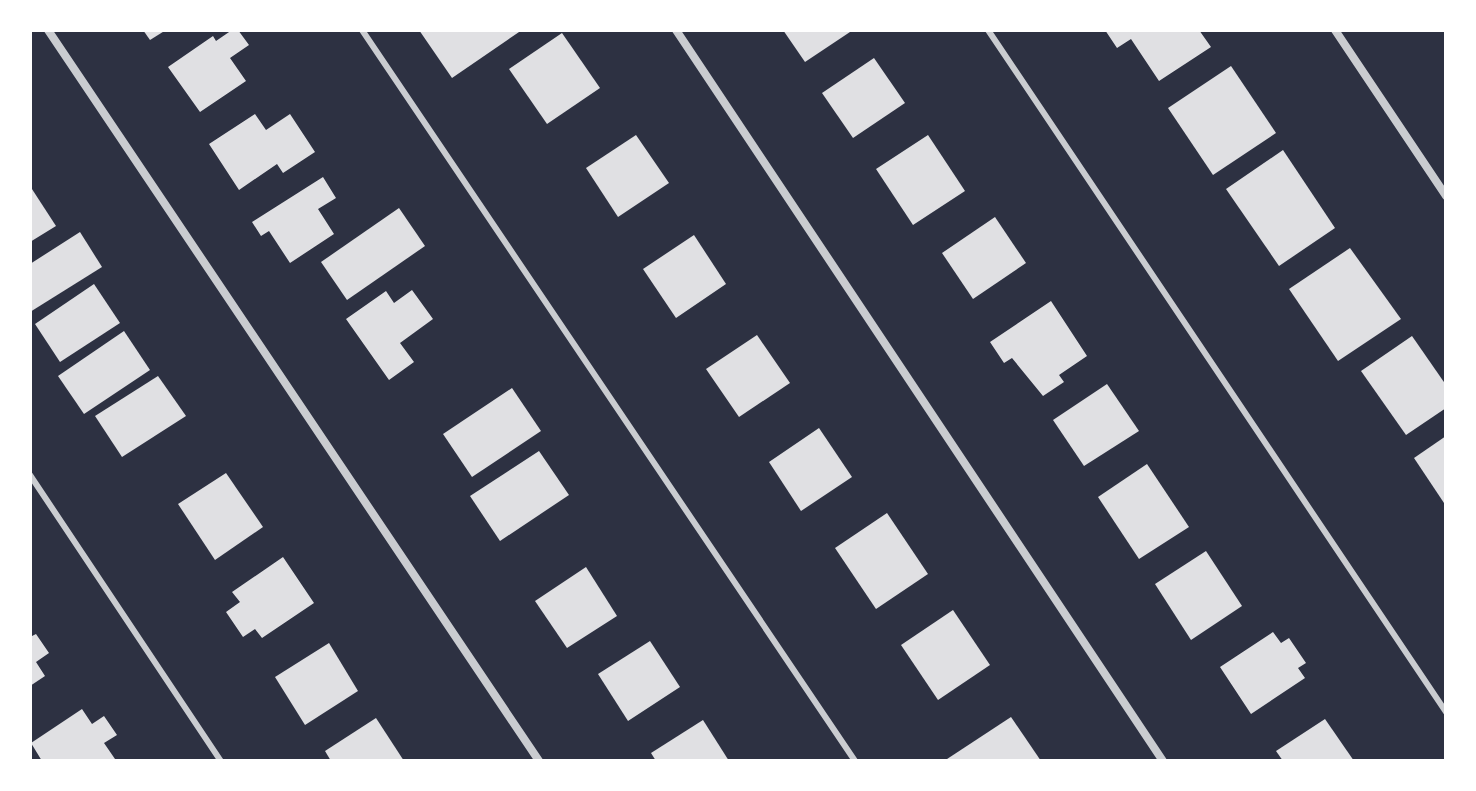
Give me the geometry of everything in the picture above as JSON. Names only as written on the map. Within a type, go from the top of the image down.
[{"type":"street","points":[[48,30],[539,761]]},
{"type":"street","points":[[676,30],[1163,761]]},
{"type":"street","points":[[1335,30],[1446,196]]},
{"type":"lane","points":[[362,30],[855,761]]},
{"type":"lane","points":[[988,30],[1446,712]]},
{"type":"lane","points":[[30,475],[221,761]]},
{"type":"building","points":[[143,30],[166,30],[150,40]]},
{"type":"building","points":[[232,30],[238,30],[249,45],[230,58],[246,81],[200,112],[168,67],[213,36],[216,41]]},
{"type":"building","points":[[419,30],[522,30],[452,78]]},
{"type":"building","points":[[783,30],[853,30],[805,62]]},
{"type":"building","points":[[1105,30],[1199,30],[1211,47],[1159,81],[1131,39],[1117,48]]},
{"type":"building","points":[[562,33],[600,88],[547,124],[509,69]]},
{"type":"building","points":[[874,58],[905,103],[853,138],[822,93]]},
{"type":"building","points":[[1231,66],[1276,133],[1213,175],[1168,108]]},
{"type":"building","points":[[255,114],[266,130],[290,114],[315,152],[283,173],[277,164],[239,190],[209,144]]},
{"type":"building","points":[[636,135],[669,183],[618,217],[586,168]]},
{"type":"building","points":[[928,135],[965,191],[913,225],[876,169]]},
{"type":"building","points":[[1283,150],[1335,228],[1279,266],[1226,189]]},
{"type":"building","points":[[323,177],[336,198],[318,209],[334,234],[290,263],[269,231],[261,236],[252,222]]},
{"type":"building","points":[[30,186],[56,226],[30,242]]},
{"type":"building","points":[[399,208],[425,246],[347,300],[321,262]]},
{"type":"building","points":[[995,217],[1026,263],[973,299],[942,253]]},
{"type":"building","points":[[80,232],[102,267],[30,312],[30,264]]},
{"type":"building","points":[[694,235],[726,284],[676,318],[643,269]]},
{"type":"building","points":[[1350,248],[1401,319],[1338,361],[1289,289]]},
{"type":"building","points":[[94,284],[120,323],[60,362],[35,324]]},
{"type":"building","points":[[412,290],[433,319],[400,343],[414,362],[389,380],[346,319],[386,291],[394,303]]},
{"type":"building","points":[[1051,301],[1087,356],[1059,375],[1064,382],[1043,396],[1012,358],[1004,363],[990,342]]},
{"type":"building","points":[[124,331],[150,370],[84,414],[58,376]]},
{"type":"building","points":[[757,335],[790,383],[739,417],[706,369]]},
{"type":"building","points":[[1412,336],[1446,385],[1446,408],[1406,435],[1361,371]]},
{"type":"building","points":[[158,376],[186,416],[122,457],[95,416]]},
{"type":"building","points":[[1107,384],[1139,431],[1084,466],[1053,420]]},
{"type":"building","points":[[512,388],[541,431],[472,477],[443,434]]},
{"type":"building","points":[[819,428],[852,477],[801,511],[769,462]]},
{"type":"building","points":[[1446,436],[1446,506],[1414,458]]},
{"type":"building","points":[[539,451],[569,495],[500,541],[470,496]]},
{"type":"building","points":[[1147,464],[1189,527],[1139,559],[1098,497]]},
{"type":"building","points":[[226,473],[263,527],[215,560],[178,504]]},
{"type":"building","points":[[887,513],[928,574],[876,609],[835,548]]},
{"type":"building","points":[[1206,551],[1242,606],[1191,640],[1155,584]]},
{"type":"building","points":[[283,557],[314,603],[262,638],[255,629],[243,637],[226,612],[240,602],[232,592]]},
{"type":"building","points":[[586,567],[617,616],[567,648],[535,601]]},
{"type":"building","points":[[953,610],[990,665],[938,700],[901,645]]},
{"type":"building","points":[[1273,632],[1281,643],[1289,638],[1306,663],[1298,668],[1305,678],[1251,714],[1220,667]]},
{"type":"building","points":[[36,634],[49,653],[36,662],[45,676],[30,686],[30,637]]},
{"type":"building","points":[[650,641],[680,687],[628,721],[598,674]]},
{"type":"building","points":[[329,643],[358,691],[305,725],[275,677]]},
{"type":"building","points":[[82,709],[92,724],[104,716],[117,735],[104,743],[115,759],[42,761],[31,743]]},
{"type":"building","points":[[1011,717],[1041,761],[944,761]]},
{"type":"building","points":[[376,718],[404,761],[331,761],[325,751]]},
{"type":"building","points":[[1325,719],[1354,761],[1283,761],[1276,751]]},
{"type":"building","points":[[703,720],[729,761],[656,761],[651,753]]}]
